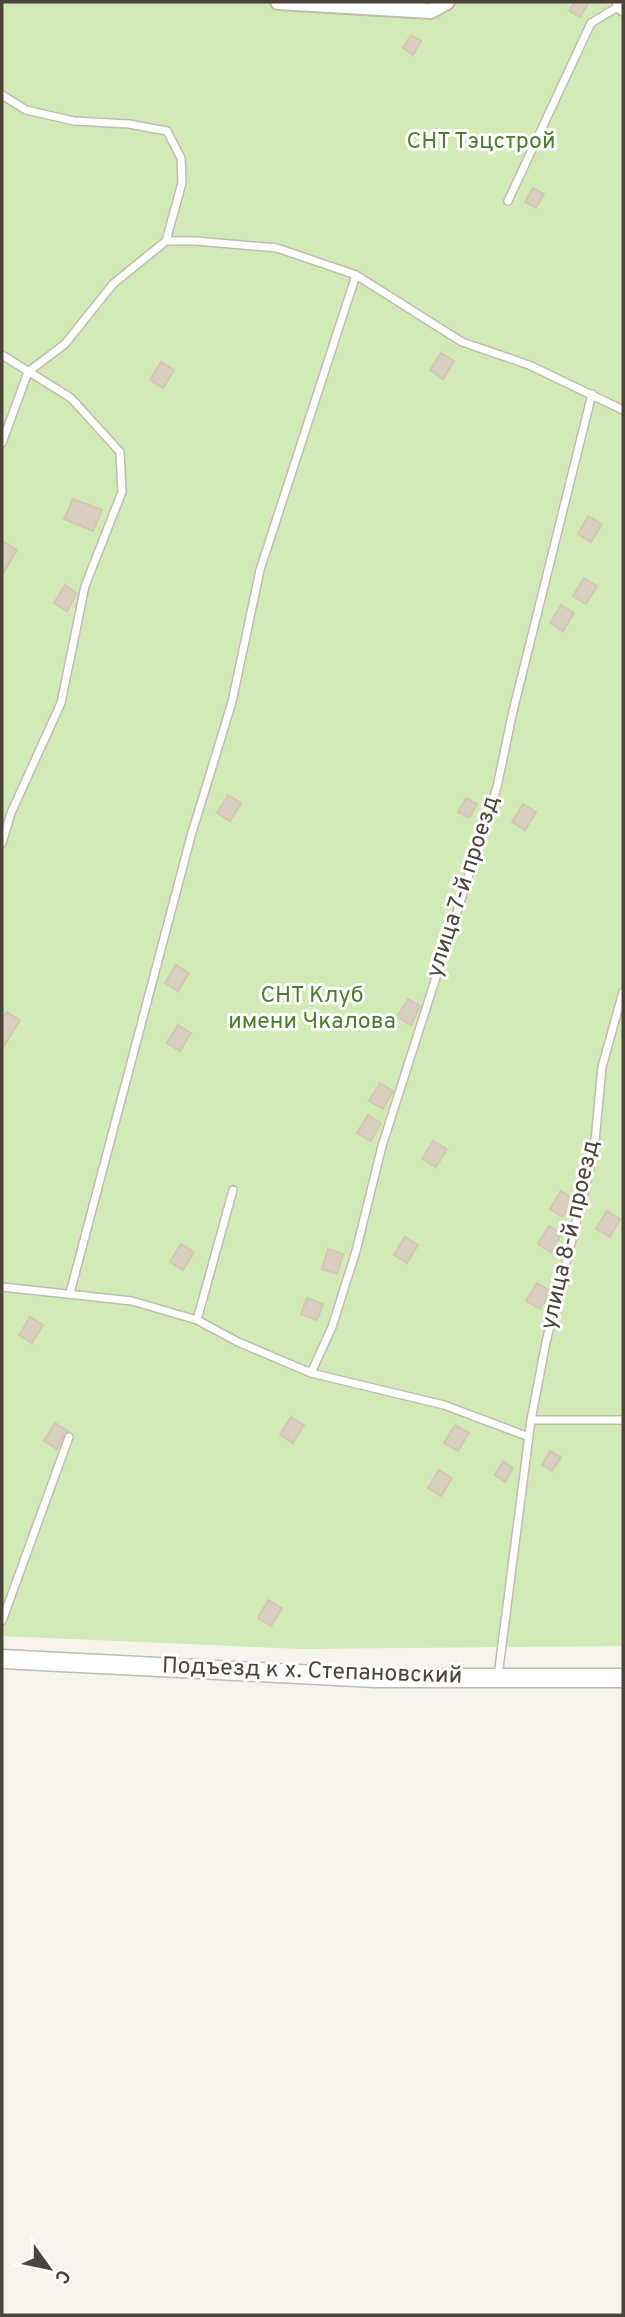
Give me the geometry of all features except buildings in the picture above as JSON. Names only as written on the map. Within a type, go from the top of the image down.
[{"type":"street","points":[[278,2],[431,12],[447,2]]},
{"type":"street","name":"Подъезд к х. Степановский","points":[[2,1659],[375,1678],[623,1678]]},
{"type":"lane","points":[[508,201],[592,23],[622,5]]},
{"type":"lane","points":[[2,96],[26,110],[74,121],[129,124],[167,131],[181,158],[182,183],[166,241],[113,284],[65,344],[27,372],[2,443]]},
{"type":"lane","points":[[166,241],[277,248],[356,275],[462,342],[528,365],[623,410]]},
{"type":"lane","points":[[70,1293],[191,836],[232,702],[260,570],[356,275]]},
{"type":"lane","points":[[2,355],[71,398],[120,452],[122,492],[85,586],[61,703],[10,813],[2,843]]},
{"type":"lane","name":"улица 7-й проезд","points":[[311,1373],[332,1327],[356,1251],[382,1146],[497,787],[516,698],[592,394]]},
{"type":"lane","name":"улица 8-й проезд","points":[[497,1677],[531,1420],[546,1342],[594,1152],[602,1068],[623,992]]},
{"type":"lane","points":[[197,1320],[233,1190]]},
{"type":"lane","points":[[2,1287],[132,1301],[197,1320],[238,1342],[311,1373],[444,1405],[529,1437]]},
{"type":"lane","points":[[531,1420],[623,1420]]},
{"type":"lane","points":[[2,1621],[69,1437]]},
{"type":"green space","name":"СНТ Клуб имени Чкалова","points":[[2,2],[623,2],[623,1646],[301,1649],[2,1636]]},
{"type":"park label","name":"СНТ Тэцстрой","points":[[481,142]]}]
